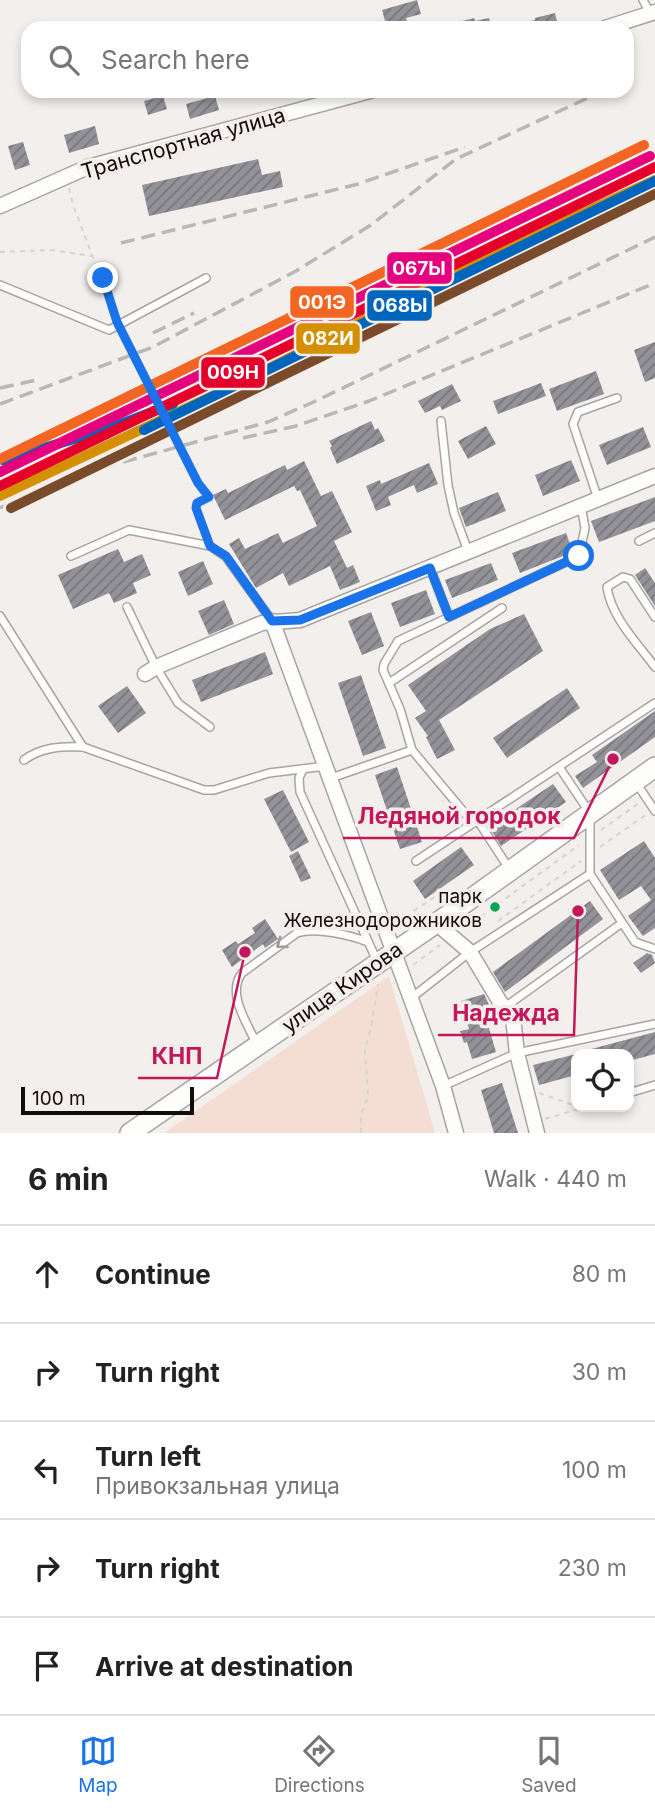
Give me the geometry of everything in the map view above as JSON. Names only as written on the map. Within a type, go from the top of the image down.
[{"type":"main road","name":"улица Кирова","points":[[130,1133],[436,923],[655,767]]},
{"type":"street","points":[[620,21],[649,8]]},
{"type":"street","name":"Транспортная улица","points":[[0,206],[88,167],[344,98]]},
{"type":"street","points":[[150,671],[272,621],[300,620],[655,476]]},
{"type":"street","points":[[272,621],[329,772],[385,956],[401,973],[443,1086],[456,1133]]},
{"type":"street","points":[[436,923],[470,952],[513,1018],[517,1053],[536,1128]]},
{"type":"lane","points":[[0,285],[109,330],[206,278]]},
{"type":"lane","points":[[598,499],[573,424],[578,412],[617,398]]},
{"type":"lane","points":[[440,421],[454,513],[469,552]]},
{"type":"lane","points":[[510,870],[476,822],[412,750],[400,709],[383,670],[384,664],[398,641],[579,556],[584,528],[581,505]]},
{"type":"lane","points":[[71,556],[129,530],[210,546],[226,556],[272,621]]},
{"type":"lane","points":[[639,541],[655,533]]},
{"type":"lane","points":[[430,568],[449,617]]},
{"type":"lane","points":[[655,617],[630,579],[623,577],[607,587],[608,596],[621,622],[655,667]]},
{"type":"lane","points":[[127,607],[150,671],[178,703],[210,727]]},
{"type":"lane","points":[[389,683],[502,608]]},
{"type":"lane","points":[[0,615],[83,747]]},
{"type":"lane","points":[[415,861],[655,703]]},
{"type":"lane","points":[[24,760],[32,753],[44,750],[83,747],[204,790],[214,790],[269,773],[303,769],[329,772],[412,750]]},
{"type":"lane","points":[[559,767],[590,813],[590,874],[635,942],[655,949]]},
{"type":"lane","points":[[303,769],[299,778],[300,792],[368,942]]},
{"type":"lane","points":[[635,781],[654,810]]},
{"type":"lane","points":[[411,999],[470,952],[590,874]]},
{"type":"lane","points":[[505,1007],[622,923]]},
{"type":"lane","points":[[258,1045],[236,996],[237,980],[242,973],[297,933],[304,930],[344,934],[368,942],[385,956]]},
{"type":"lane","points":[[443,1086],[517,1053],[655,1024]]},
{"type":"lane","points":[[634,1091],[655,1086]]},
{"type":"path","points":[[66,177],[73,205],[117,322],[198,483],[209,497],[197,503],[196,508],[210,546]]},
{"type":"path","points":[[0,252],[51,250],[93,256]]},
{"type":"path","points":[[401,973],[646,797]]},
{"type":"path","points":[[495,924],[654,810]]},
{"type":"path","points":[[361,1133],[361,1114],[368,1097],[365,1049],[378,984]]},
{"type":"path","points":[[528,1095],[540,1093],[571,1104]]},
{"type":"path","points":[[536,1128],[571,1110]]},
{"type":"shaded area","points":[[389,976],[435,1133],[164,1133],[378,984]]},
{"type":"building","points":[[417,0],[421,14],[406,18],[407,21],[385,21],[382,10]]},
{"type":"building","points":[[555,13],[557,21],[531,21]]},
{"type":"building","points":[[164,98],[167,109],[148,115],[144,101]]},
{"type":"building","points":[[216,98],[219,110],[190,119],[186,104]]},
{"type":"building","points":[[95,126],[99,144],[69,153],[64,135]]},
{"type":"building","points":[[23,142],[30,165],[15,170],[8,146]]},
{"type":"building","points":[[258,159],[262,175],[280,171],[283,187],[149,216],[142,185]]},
{"type":"building","points":[[655,342],[655,378],[645,382],[634,350]]},
{"type":"building","points":[[596,371],[604,394],[557,411],[549,389]]},
{"type":"building","points":[[541,383],[546,396],[498,414],[493,401]]},
{"type":"building","points":[[452,384],[461,401],[442,410],[440,406],[425,413],[418,401]]},
{"type":"building","points":[[371,421],[385,441],[337,464],[329,441]]},
{"type":"building","points":[[486,426],[496,444],[468,459],[458,441]]},
{"type":"building","points":[[643,427],[651,447],[607,465],[599,445]]},
{"type":"building","points":[[571,460],[580,481],[543,496],[535,475]]},
{"type":"building","points":[[304,461],[321,496],[332,491],[352,532],[334,541],[347,568],[353,565],[360,582],[340,590],[330,566],[289,586],[283,573],[256,588],[229,544],[239,538],[245,549],[278,533],[283,543],[317,526],[300,490],[297,491],[294,486],[225,520],[213,495],[226,489],[228,493],[285,465],[287,470]]},
{"type":"building","points":[[429,463],[438,484],[417,493],[414,485],[388,497],[391,505],[376,511],[366,486],[380,480],[381,484]]},
{"type":"building","points":[[498,492],[506,511],[466,527],[459,508]]},
{"type":"building","points":[[655,497],[655,521],[599,542],[591,521]]},
{"type":"building","points":[[566,533],[573,552],[520,573],[512,553]]},
{"type":"building","points":[[118,549],[124,562],[142,554],[151,575],[133,583],[137,593],[114,603],[109,593],[73,609],[58,575]]},
{"type":"building","points":[[203,561],[213,584],[188,596],[178,572]]},
{"type":"building","points":[[491,563],[498,580],[452,598],[445,580]]},
{"type":"building","points":[[645,568],[655,583],[655,606],[635,575]]},
{"type":"building","points":[[426,590],[435,614],[400,627],[391,603]]},
{"type":"building","points":[[224,600],[234,624],[209,635],[198,611]]},
{"type":"building","points":[[371,612],[384,646],[362,655],[348,621]]},
{"type":"building","points":[[524,614],[543,651],[439,720],[455,750],[437,759],[426,737],[428,736],[415,718],[426,711],[408,685],[490,629]]},
{"type":"building","points":[[265,652],[273,674],[201,702],[192,680]]},
{"type":"building","points":[[361,675],[386,748],[363,756],[338,683]]},
{"type":"building","points":[[127,686],[146,713],[118,733],[98,706]]},
{"type":"building","points":[[567,688],[580,708],[507,758],[493,738]]},
{"type":"building","points":[[655,711],[655,737],[583,788],[575,776],[597,762],[592,755]]},
{"type":"building","points":[[397,767],[422,842],[400,849],[375,775]]},
{"type":"building","points":[[553,784],[566,802],[501,846],[489,827]]},
{"type":"building","points":[[283,790],[309,842],[291,852],[264,799]]},
{"type":"building","points":[[644,841],[655,858],[655,928],[643,936],[628,916],[651,900],[641,886],[619,900],[600,870]]},
{"type":"building","points":[[461,847],[474,865],[425,899],[413,881]]},
{"type":"building","points":[[298,851],[311,878],[301,882],[289,856]]},
{"type":"building","points":[[590,901],[603,919],[505,992],[493,972]]},
{"type":"building","points":[[265,919],[278,939],[265,948],[263,944],[232,967],[222,950],[255,933],[252,928]]},
{"type":"building","points":[[647,953],[652,955],[655,963],[641,973],[633,963]]},
{"type":"building","points":[[484,994],[497,1022],[488,1025],[496,1052],[472,1059],[467,1042],[464,1043],[460,1031],[469,1029],[461,1001]]},
{"type":"building","points":[[655,1032],[655,1054],[634,1060],[634,1049],[591,1049]]},
{"type":"building","points":[[571,1055],[571,1076],[539,1085],[533,1065]]},
{"type":"building","points":[[502,1083],[518,1133],[494,1133],[481,1090]]},
{"type":"railway","points":[[0,404],[153,347],[296,271],[371,225],[456,159],[588,98]]},
{"type":"railway","points":[[121,243],[358,184],[465,147]]},
{"type":"railway","points":[[264,347],[655,159]]},
{"type":"railway","points":[[0,508],[216,405],[416,301],[655,190]]},
{"type":"railway","points":[[84,477],[116,464],[268,422],[655,237]]},
{"type":"railway","points":[[243,438],[296,426],[369,401],[655,283]]},
{"type":"railway","points":[[153,333],[194,313]]},
{"type":"railway","points":[[0,388],[41,379]]},
{"type":"railway","points":[[0,476],[37,461],[192,384]]},
{"type":"transit line","name":"001Э","points":[[0,459],[644,145]]},
{"type":"transit line","name":"067Ы","points":[[0,472],[650,156]]},
{"type":"transit line","name":"009Н","points":[[0,486],[655,167]]},
{"type":"transit line","name":"082И","points":[[0,496],[244,381],[504,249],[655,180]]},
{"type":"transit line","name":"068Ы","points":[[144,430],[655,181]]},
{"type":"transit line","points":[[11,508],[655,194]]},
{"type":"transit line","name":"068Ы","points":[[3,460],[108,429],[173,404]]},
{"type":"place","name":"Ледяной городок","points":[[613,759]]},
{"type":"place","name":"парк Железнодорожников","points":[[495,907]]},
{"type":"place","name":"Надежда","points":[[578,911]]},
{"type":"place","name":"КНП","points":[[245,952]]},
{"type":"route","points":[[103,278],[117,322],[198,483],[209,497],[197,503],[196,508],[210,546],[226,556],[272,621],[300,620],[430,568],[449,617],[579,556]]}]
